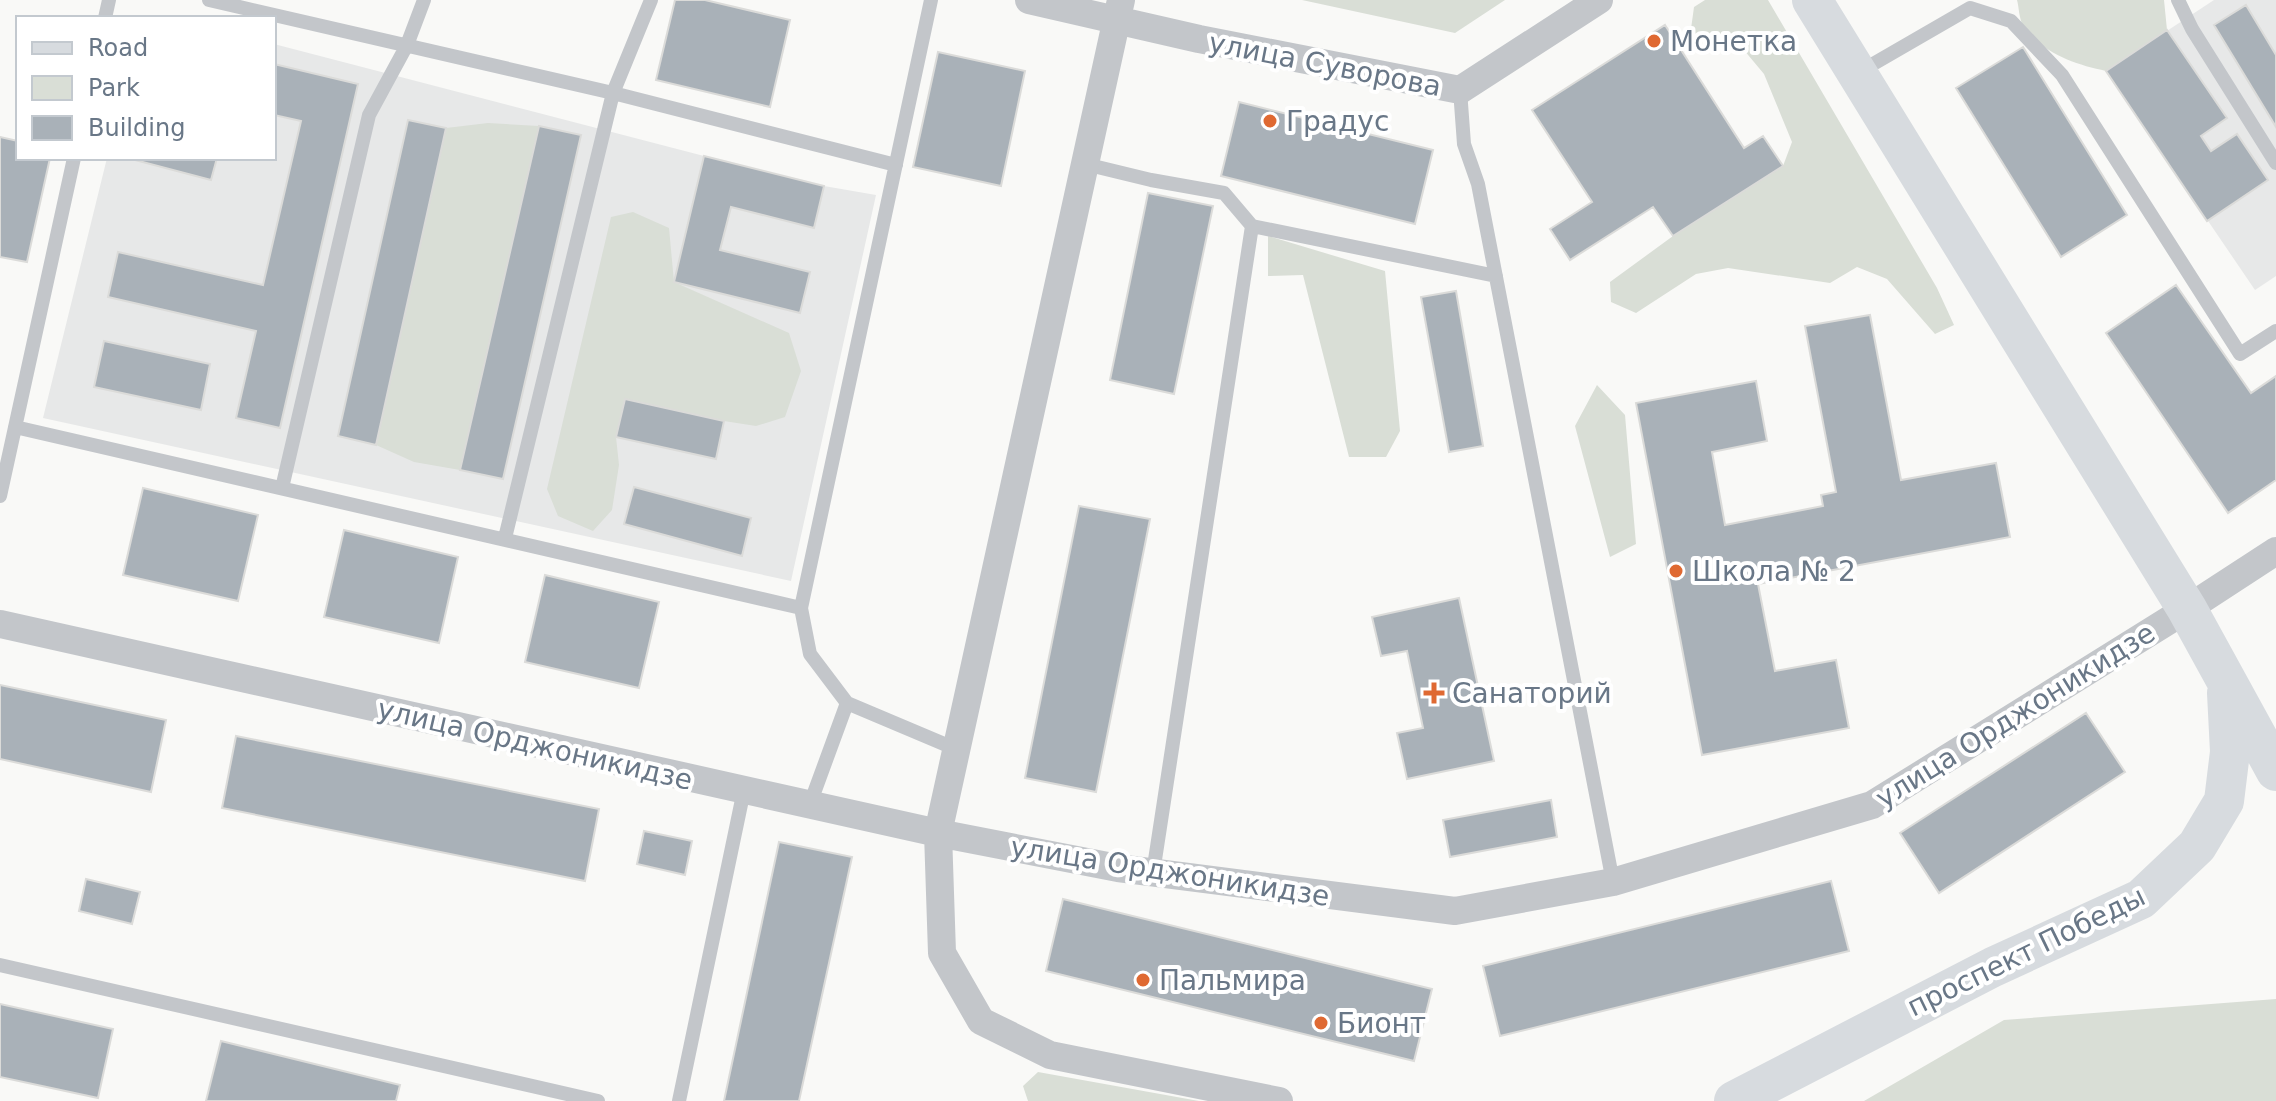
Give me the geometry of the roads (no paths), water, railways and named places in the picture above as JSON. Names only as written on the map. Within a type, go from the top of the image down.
[{"type":"street","name":"улица Суворова","points":[[1029,0],[1119,10],[1460,90],[1599,0]]},
{"type":"street","points":[[1812,0],[2187,609],[2276,771]]},
{"type":"street","points":[[1119,10],[938,833],[942,953],[981,1021],[1050,1055],[1279,1101]]},
{"type":"street","name":"улица Орджоникидзе","points":[[0,624],[938,833],[1153,873],[1455,911],[1613,882],[1872,805],[2276,551]]},
{"type":"street","name":"проспект Победы","points":[[1734,1101],[1993,967],[2141,899],[2197,846],[2224,801],[2230,752],[2226,681]]},
{"type":"lane","points":[[209,0],[613,93],[896,165]]},
{"type":"lane","points":[[282,488],[369,115],[407,45],[424,0]]},
{"type":"lane","points":[[505,538],[613,93],[651,0]]},
{"type":"lane","points":[[931,0],[801,608],[810,654],[847,703],[956,749]]},
{"type":"lane","points":[[2178,0],[2192,29],[2276,163]]},
{"type":"lane","points":[[1857,74],[1970,8],[2011,21],[2062,75],[2240,354],[2276,331]]},
{"type":"lane","points":[[1460,90],[1464,144],[1478,184],[1613,882]]},
{"type":"lane","points":[[0,496],[74,160]]},
{"type":"lane","points":[[1085,164],[1224,193],[1252,226],[1496,276]]},
{"type":"lane","points":[[1153,873],[1252,226]]},
{"type":"lane","points":[[15,427],[801,608]]},
{"type":"lane","points":[[810,804],[847,703]]},
{"type":"lane","points":[[679,1101],[744,790]]},
{"type":"lane","points":[[0,965],[598,1101]]},
{"type":"place","name":"Монетка","points":[[1654,41]]},
{"type":"place","name":"Градус","points":[[1270,121]]},
{"type":"place","name":"Школа № 2","points":[[1676,571]]},
{"type":"place","name":"Санаторий","points":[[1434,693]]},
{"type":"place","name":"Пальмира","points":[[1143,980]]},
{"type":"place","name":"Бионт","points":[[1321,1023]]}]
